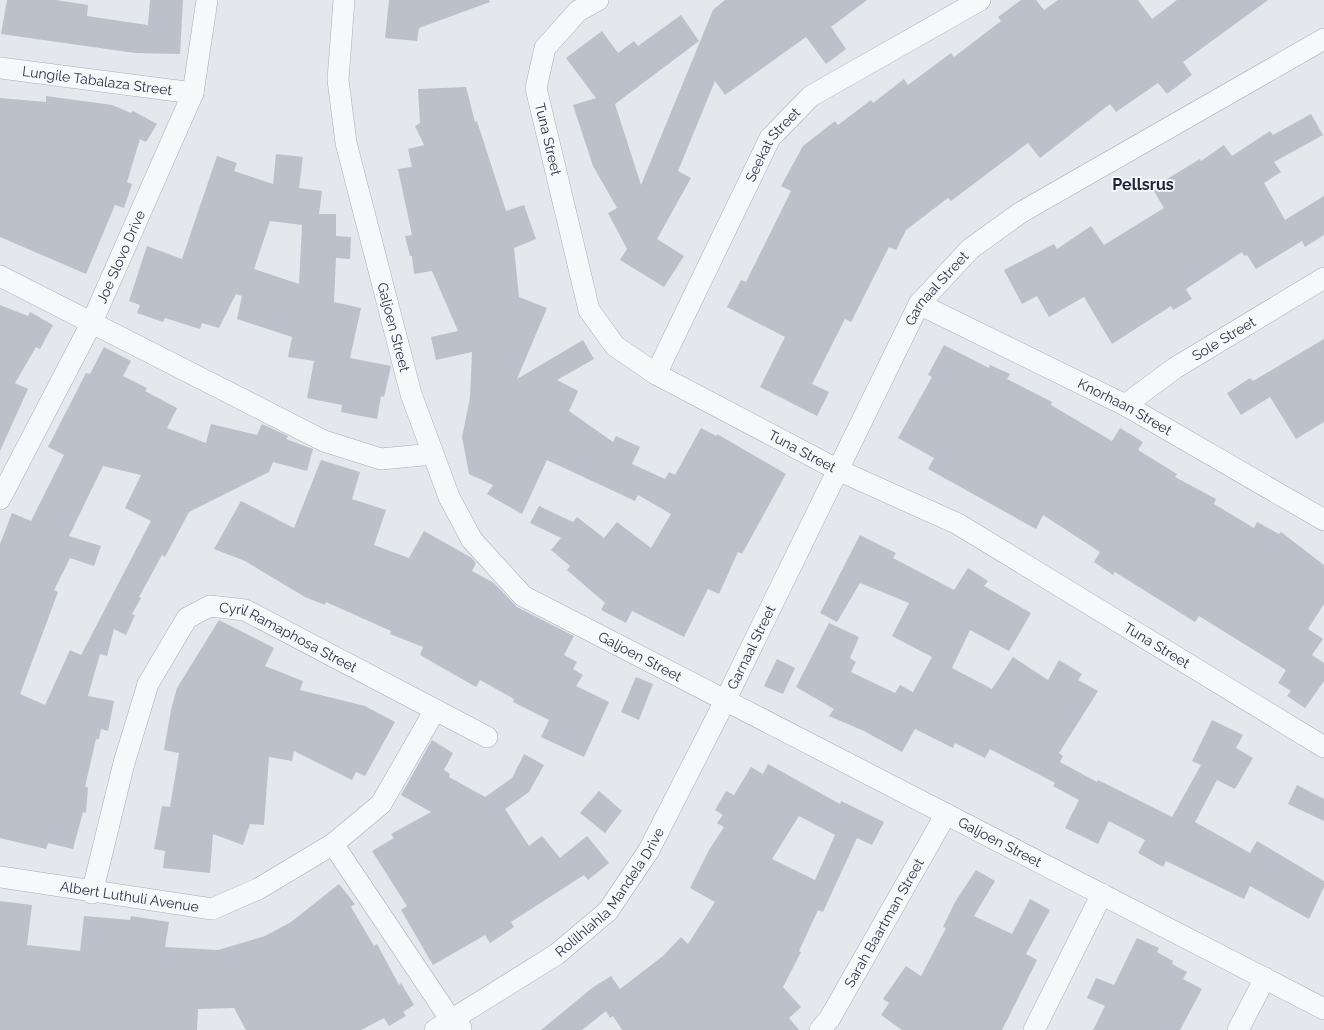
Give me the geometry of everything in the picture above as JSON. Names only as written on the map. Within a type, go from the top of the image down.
[{"type":"street","name":"Joe Slovo Drive","points":[[1,495],[92,322],[193,93],[207,0]]},
{"type":"street","name":"Galjoen Street","points":[[344,0],[338,80],[346,143],[410,394],[449,497],[472,540],[523,596],[1324,1009]]},
{"type":"street","name":"Tuna Street","points":[[598,0],[578,12],[545,48],[536,88],[589,310],[615,346],[656,374],[838,470],[958,524],[1324,747]]},
{"type":"street","name":"Seekat Street","points":[[656,374],[770,138],[811,96],[980,0]]},
{"type":"street","name":"Garnaal Street","points":[[725,700],[919,304],[970,249],[1020,213],[1324,39]]},
{"type":"street","name":"Lungile Tabalaza Street","points":[[0,68],[193,93]]},
{"type":"street","points":[[0,276],[324,441],[381,459],[433,454]]},
{"type":"street","name":"Sole Street","points":[[1125,405],[1175,368],[1324,278]]},
{"type":"street","name":"Knorhaan Street","points":[[919,304],[1125,405],[1321,515]]},
{"type":"street","name":"Cyril Ramaphosa Street","points":[[92,892],[124,763],[148,684],[187,618],[210,606],[245,610],[487,738]]},
{"type":"street","name":"Rolilhlahla Mandela Drive","points":[[450,1027],[557,954],[608,912],[649,850],[725,700]]},
{"type":"street","name":"Albert Luthuli Avenue","points":[[0,877],[212,909],[258,889],[333,844],[381,804],[435,710]]},
{"type":"street","name":"Sarah Baartman Street","points":[[820,1030],[830,1018],[946,814]]},
{"type":"street","points":[[333,844],[450,1027]]},
{"type":"street","points":[[1034,1030],[1102,894]]},
{"type":"street","points":[[1238,1030],[1265,978]]},
{"type":"building","points":[[7,0],[56,0],[88,5],[87,16],[148,25],[150,0],[183,0],[180,54],[135,53],[1,34]]},
{"type":"building","points":[[389,0],[489,0],[490,2],[419,28],[417,41],[385,38]]},
{"type":"building","points":[[725,0],[867,0],[831,27],[846,49],[826,64],[806,37],[725,95],[715,81],[678,171],[691,178],[657,239],[684,256],[664,287],[620,260],[627,249],[608,213],[617,208],[593,166],[573,105],[596,98],[566,58],[602,31],[618,53],[634,41],[638,46],[681,15],[699,41],[615,104],[641,185],[713,10]]},
{"type":"building","points":[[1021,0],[1036,0],[1044,10],[1058,0],[1138,0],[1152,19],[1177,0],[1268,0],[1183,62],[1192,75],[1167,94],[1158,83],[1116,112],[1110,104],[1040,158],[1028,143],[951,201],[948,198],[906,230],[896,250],[889,247],[851,322],[845,319],[812,384],[829,392],[817,416],[760,387],[785,337],[727,307],[741,280],[746,282],[791,191],[781,186],[803,146],[835,121],[838,125],[871,100],[873,103],[904,79],[908,85],[951,53],[954,57],[1001,21],[998,17]]},
{"type":"building","points":[[466,87],[475,122],[477,121],[506,211],[524,205],[536,239],[514,248],[519,297],[547,308],[517,379],[583,340],[594,359],[557,380],[578,391],[569,411],[613,442],[616,436],[640,447],[632,464],[665,479],[669,472],[675,475],[701,428],[716,436],[717,434],[786,474],[742,554],[738,552],[719,594],[708,589],[684,637],[632,611],[626,623],[601,610],[605,603],[567,570],[570,566],[551,550],[561,538],[530,523],[539,506],[573,522],[577,517],[604,538],[617,522],[651,548],[671,514],[638,495],[635,501],[547,460],[522,514],[487,494],[493,485],[469,474],[462,437],[470,398],[472,352],[436,360],[431,337],[458,331],[432,271],[414,274],[412,256],[410,256],[405,236],[412,235],[398,169],[412,167],[408,149],[424,145],[415,126],[420,123],[418,89]]},
{"type":"building","points":[[46,96],[112,105],[131,113],[133,111],[157,124],[146,142],[140,139],[127,182],[132,184],[124,208],[115,205],[86,274],[0,237],[0,98],[46,102]]},
{"type":"building","points":[[1311,114],[1323,135],[1274,162],[1281,172],[1264,183],[1285,220],[1324,196],[1324,235],[1305,247],[1302,241],[1256,269],[1247,255],[1244,256],[1242,252],[1186,289],[1192,299],[1173,310],[1171,306],[1112,344],[1084,297],[1049,317],[1037,296],[1022,304],[1004,270],[1054,244],[1057,249],[1091,226],[1104,245],[1164,208],[1152,188],[1200,159],[1201,161],[1224,145],[1232,156],[1270,131],[1273,135]]},
{"type":"building","points":[[276,154],[303,157],[299,188],[322,191],[319,214],[336,214],[336,236],[351,237],[350,259],[336,258],[334,302],[361,308],[350,358],[391,366],[384,397],[381,396],[377,419],[341,412],[342,405],[307,398],[314,361],[288,357],[292,337],[237,319],[242,296],[236,294],[219,328],[202,323],[200,329],[165,318],[163,322],[137,313],[140,305],[129,301],[147,246],[182,259],[217,156],[237,163],[234,171],[273,184]],"holes":[[[270,221],[302,225],[299,284],[254,269]]]},
{"type":"building","points":[[0,305],[28,316],[30,312],[53,325],[40,349],[36,347],[15,383],[28,389],[0,451]]},
{"type":"building","points":[[1324,339],[1324,422],[1296,439],[1270,397],[1241,415],[1227,393],[1250,378],[1253,381]]},
{"type":"building","points":[[944,345],[989,368],[990,365],[1010,374],[1007,379],[1052,402],[1051,405],[1112,441],[1120,428],[1143,442],[1138,450],[1177,474],[1175,477],[1216,499],[1214,504],[1254,528],[1257,522],[1279,534],[1281,532],[1324,565],[1324,604],[1308,629],[1323,639],[1312,655],[1324,663],[1324,681],[1305,708],[1287,696],[1291,691],[1278,683],[1286,670],[1199,616],[1195,622],[1115,572],[1113,575],[1094,562],[1100,552],[1043,515],[1036,529],[928,469],[934,458],[898,438],[932,377],[928,375]]},
{"type":"building","points":[[104,347],[131,361],[123,376],[147,388],[145,391],[177,408],[167,428],[206,443],[211,424],[257,435],[262,424],[288,436],[286,439],[313,449],[307,471],[273,462],[269,472],[189,512],[165,557],[162,555],[139,597],[141,598],[132,614],[135,615],[126,635],[114,629],[107,656],[100,654],[88,696],[114,701],[108,731],[101,729],[99,739],[96,739],[85,787],[88,787],[86,813],[83,812],[73,849],[48,843],[46,849],[0,838],[0,544],[12,513],[31,521],[64,455],[48,447],[86,373],[90,374]],"holes":[[[103,466],[141,475],[125,508],[151,521],[81,655],[70,650],[45,705],[20,694],[58,592],[54,590],[70,558],[94,566],[101,546],[69,536]]]},
{"type":"building","points":[[321,460],[360,472],[352,499],[386,510],[374,545],[409,558],[424,531],[472,558],[476,563],[472,571],[494,583],[517,607],[574,636],[564,655],[577,662],[573,669],[583,675],[576,686],[609,702],[584,757],[541,737],[549,720],[513,702],[514,699],[480,680],[476,687],[420,655],[423,647],[390,634],[391,631],[326,602],[325,605],[305,597],[245,561],[214,549],[241,501],[294,528]]},
{"type":"building","points":[[860,535],[896,553],[893,558],[954,590],[968,568],[988,581],[984,586],[1031,613],[1009,651],[970,630],[952,668],[992,689],[1013,657],[1048,680],[1059,660],[1082,674],[1078,680],[1098,691],[1059,753],[1063,756],[1060,762],[1097,782],[1098,780],[1172,817],[1201,765],[1192,761],[1212,720],[1243,735],[1236,748],[1253,758],[1235,789],[1217,780],[1195,822],[1250,853],[1257,841],[1324,881],[1324,887],[1309,919],[1250,886],[1244,899],[1166,861],[1163,867],[1138,853],[1145,840],[1109,821],[1098,844],[1065,828],[1079,800],[1053,786],[1055,783],[990,749],[985,758],[955,743],[953,748],[915,729],[902,752],[864,731],[829,716],[834,709],[796,687],[829,623],[859,637],[850,658],[856,662],[851,672],[895,693],[900,685],[913,692],[932,657],[892,636],[909,603],[860,583],[837,622],[820,613]]},
{"type":"building","points":[[219,620],[274,648],[265,666],[303,681],[300,690],[365,706],[395,722],[365,776],[356,772],[352,780],[294,751],[292,761],[269,757],[264,825],[250,824],[243,845],[213,834],[210,873],[163,868],[165,851],[154,849],[162,806],[170,807],[179,753],[164,750],[171,710],[177,688]]},
{"type":"building","points":[[777,659],[795,668],[783,694],[764,686]]},
{"type":"building","points":[[636,677],[653,684],[639,720],[621,712]]},
{"type":"building","points":[[432,740],[453,753],[444,770],[450,774],[449,777],[485,797],[512,778],[524,754],[544,765],[529,792],[505,809],[529,846],[542,836],[560,858],[587,836],[609,863],[588,880],[584,875],[511,922],[514,927],[490,943],[485,935],[433,965],[401,910],[407,906],[372,851],[394,838],[391,834],[431,812],[401,795]]},
{"type":"building","points":[[768,764],[840,804],[841,801],[884,822],[872,845],[857,838],[823,912],[818,910],[799,951],[801,952],[783,987],[801,1007],[789,1018],[799,1030],[622,1030],[613,1016],[610,1018],[606,1011],[582,1030],[541,1030],[592,988],[611,976],[620,989],[663,956],[681,937],[688,944],[715,902],[690,888],[709,850],[724,827],[717,823],[723,815],[715,810],[726,791],[734,795],[751,767],[763,774]],"holes":[[[799,816],[835,835],[815,880],[772,859]]]},
{"type":"building","points":[[1297,785],[1324,799],[1324,821],[1288,804]]},
{"type":"building","points":[[599,791],[622,811],[605,833],[580,813]]},
{"type":"building","points":[[976,870],[995,881],[974,916],[1012,934],[1030,899],[1050,910],[1026,954],[1037,960],[1002,1030],[902,1030],[881,1015],[889,1003],[883,999],[906,966],[921,976],[946,928],[943,927],[955,902]]},
{"type":"building","points":[[339,884],[355,904],[351,907],[374,946],[377,944],[399,985],[401,983],[414,1005],[403,1012],[406,1016],[389,1026],[384,1018],[361,1030],[246,1030],[234,1008],[198,1009],[197,1030],[0,1030],[0,901],[32,905],[27,945],[80,951],[84,916],[130,920],[131,916],[169,922],[165,947],[218,950],[265,936],[291,922]]},
{"type":"building","points":[[1137,938],[1159,948],[1157,952],[1173,961],[1172,964],[1187,972],[1183,979],[1202,989],[1180,1030],[1093,1030],[1105,1006],[1087,998],[1096,978],[1114,985]]},
{"type":"district","name":"Pellsrus","points":[[1143,184]]}]
